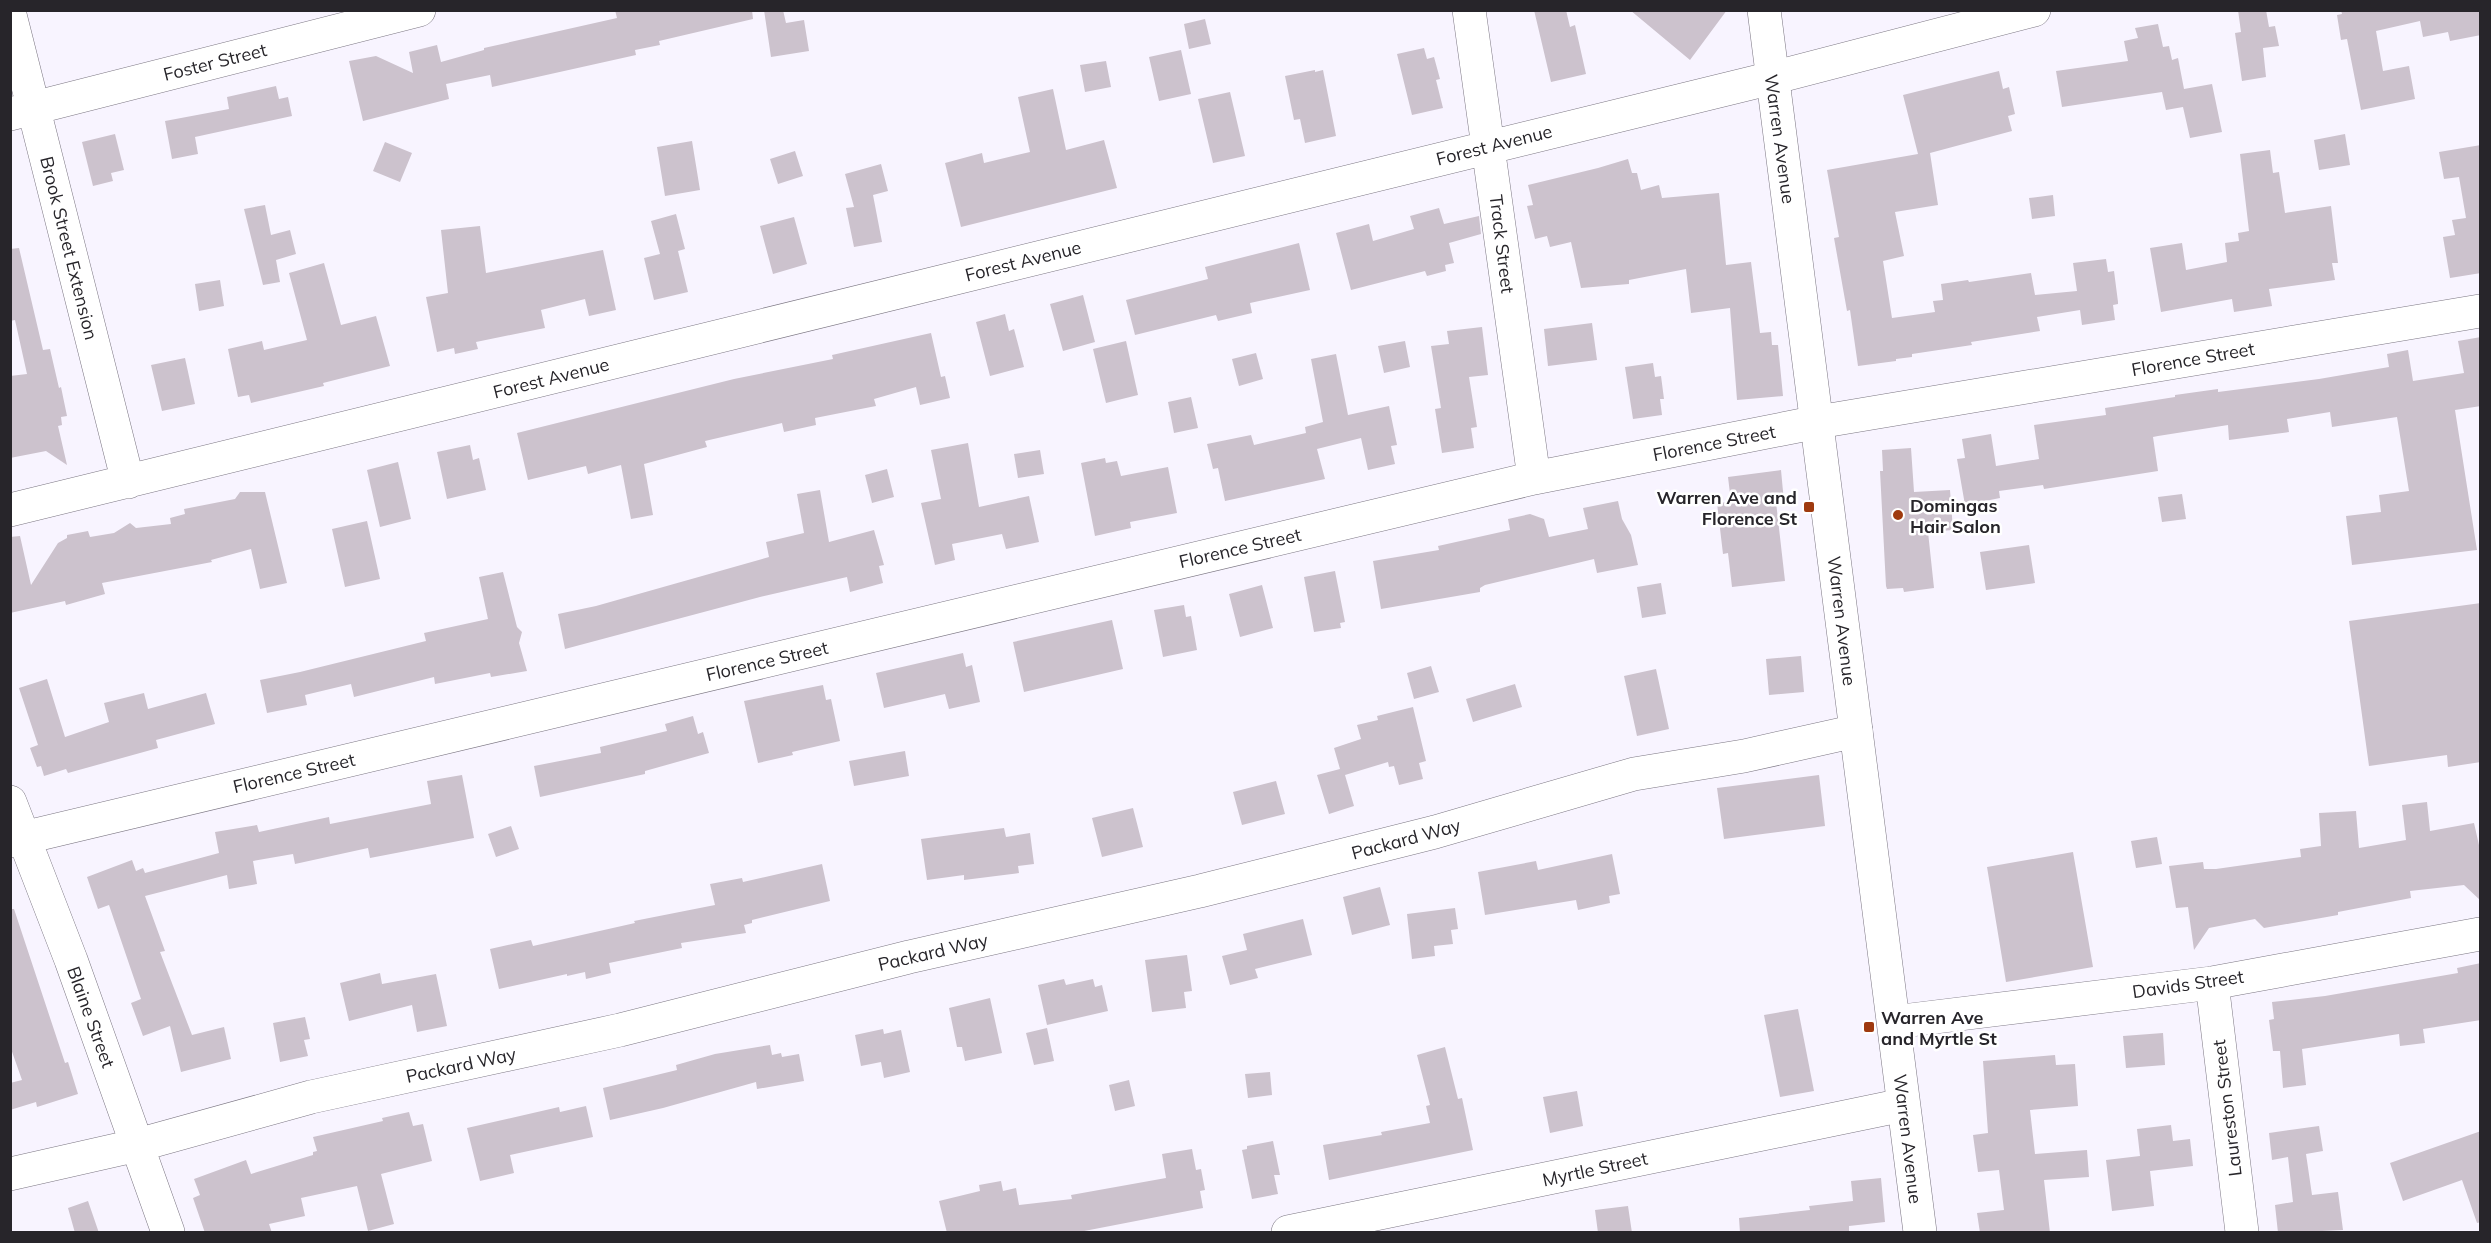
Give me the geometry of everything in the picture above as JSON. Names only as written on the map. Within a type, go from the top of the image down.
[{"type":"street","name":"Foster Street","points":[[22,111],[419,10]]},
{"type":"street","name":"Track Street","points":[[1469,10],[1534,478]]},
{"type":"street","name":"Warren Avenue","points":[[1764,10],[1920,1233]]},
{"type":"street","name":"Forest Avenue","points":[[10,510],[1772,78],[2034,10]]},
{"type":"street","name":"Brook Street Extension","points":[[10,15],[22,111],[128,482]]},
{"type":"street","name":"Florence Street","points":[[17,839],[1534,478],[1818,422],[2481,311]]},
{"type":"street","name":"Packard Way","points":[[10,1174],[138,1145],[311,1097],[620,1030],[909,957],[1211,888],[1435,832],[1634,774],[1744,756],[1856,731]]},
{"type":"street","name":"Blaine Street","points":[[10,802],[17,839],[71,960],[168,1233]]},
{"type":"street","name":"Davids Street","points":[[1894,1022],[2212,983],[2481,934]]},
{"type":"street","name":"Laureston Street","points":[[2212,983],[2242,1233]]},
{"type":"street","name":"Myrtle Street","points":[[1288,1233],[1903,1104]]},
{"type":"building","points":[[615,10],[752,10],[753,19],[659,41],[660,45],[635,50],[636,55],[492,87],[490,75],[446,84],[449,99],[363,121],[349,61],[376,56],[413,73],[409,52],[437,45],[441,62],[484,50],[484,48],[617,18]]},
{"type":"building","points":[[764,10],[783,10],[786,23],[804,20],[809,51],[771,57]]},
{"type":"building","points":[[1534,10],[1566,10],[1570,27],[1575,25],[1586,74],[1551,82]]},
{"type":"building","points":[[1630,10],[1727,10],[1690,60]]},
{"type":"building","points":[[2238,10],[2266,10],[2269,27],[2275,26],[2279,46],[2263,48],[2266,77],[2242,81],[2235,33],[2241,32]]},
{"type":"building","points":[[2341,10],[2481,10],[2481,35],[2450,41],[2448,32],[2423,37],[2420,21],[2376,31],[2383,71],[2409,66],[2415,99],[2361,110],[2347,39],[2341,40],[2337,15],[2342,14]]},
{"type":"building","points":[[1205,19],[1211,44],[1189,49],[1184,24]]},
{"type":"building","points":[[2158,24],[2163,47],[2169,46],[2172,60],[2178,58],[2184,89],[2212,84],[2222,132],[2190,138],[2183,107],[2166,110],[2162,92],[2062,107],[2056,71],[2128,61],[2124,41],[2138,38],[2135,28]]},
{"type":"building","points":[[1424,48],[1427,59],[1434,57],[1440,79],[1436,80],[1443,108],[1412,115],[1397,54]]},
{"type":"building","points":[[1181,50],[1191,94],[1159,101],[1149,57]]},
{"type":"building","points":[[1106,61],[1111,87],[1085,92],[1080,65]]},
{"type":"building","points":[[1315,70],[1315,72],[1323,70],[1336,136],[1305,143],[1300,119],[1294,120],[1285,76]]},
{"type":"building","points":[[1999,71],[2003,89],[2009,87],[2015,114],[2008,116],[2012,131],[1930,153],[1938,205],[1895,212],[1904,256],[1883,261],[1892,318],[1935,312],[1933,301],[1943,300],[1941,284],[1968,280],[1969,282],[2031,273],[2035,295],[2077,291],[2073,263],[2106,259],[2108,272],[2114,271],[2118,302],[2113,305],[2115,320],[2082,325],[2080,310],[2037,317],[2040,331],[1912,354],[1912,357],[1896,359],[1896,361],[1858,366],[1850,310],[1847,311],[1834,238],[1839,237],[1827,170],[1918,154],[1903,95]]},
{"type":"building","points":[[276,86],[279,99],[288,97],[292,116],[195,137],[198,154],[172,159],[165,121],[229,109],[227,97]]},
{"type":"building","points":[[1053,89],[1066,150],[1104,140],[1117,188],[961,227],[945,163],[982,153],[984,163],[1030,152],[1018,97]]},
{"type":"building","points":[[1230,92],[1245,156],[1213,163],[1198,99]]},
{"type":"building","points":[[115,134],[124,170],[111,173],[113,181],[93,186],[82,142]]},
{"type":"building","points":[[2345,134],[2350,165],[2319,170],[2314,140]]},
{"type":"building","points":[[692,141],[700,190],[665,196],[657,147]]},
{"type":"building","points":[[385,142],[412,153],[400,182],[373,171]]},
{"type":"building","points":[[2481,145],[2481,273],[2450,278],[2443,237],[2455,235],[2452,220],[2466,218],[2459,177],[2444,179],[2439,152]]},
{"type":"building","points":[[2270,150],[2273,173],[2279,172],[2285,213],[2331,206],[2338,263],[2332,263],[2335,280],[2269,289],[2272,306],[2234,312],[2232,299],[2161,312],[2150,248],[2182,243],[2186,270],[2227,262],[2225,243],[2239,241],[2238,233],[2249,231],[2240,154]]},
{"type":"building","points":[[795,151],[803,176],[778,184],[770,159]]},
{"type":"building","points":[[1628,159],[1632,173],[1637,173],[1641,190],[1659,185],[1662,198],[1719,193],[1726,265],[1751,262],[1760,333],[1771,332],[1772,345],[1778,345],[1783,396],[1737,400],[1730,308],[1691,313],[1686,269],[1629,280],[1629,284],[1581,288],[1571,242],[1550,247],[1547,236],[1535,239],[1527,206],[1533,205],[1528,185]]},
{"type":"building","points":[[881,164],[888,191],[873,195],[882,242],[854,247],[846,208],[854,207],[845,174]]},
{"type":"building","points":[[2053,195],[2055,216],[2032,219],[2029,198]]},
{"type":"building","points":[[265,205],[271,235],[290,230],[296,254],[276,260],[280,282],[263,285],[244,209]]},
{"type":"building","points":[[1439,208],[1444,224],[1479,216],[1481,234],[1449,243],[1454,263],[1445,265],[1446,271],[1427,276],[1425,271],[1351,290],[1336,233],[1369,224],[1373,241],[1414,229],[1410,216]]},
{"type":"building","points":[[676,214],[685,249],[678,251],[688,292],[654,300],[644,258],[660,254],[651,221]]},
{"type":"building","points":[[794,217],[807,264],[773,274],[760,226]]},
{"type":"building","points":[[480,226],[486,273],[603,250],[616,310],[589,316],[585,299],[541,310],[545,328],[476,342],[478,349],[455,354],[454,348],[437,352],[426,297],[448,293],[441,230]]},
{"type":"building","points":[[1299,243],[1310,290],[1250,303],[1252,313],[1218,321],[1216,315],[1135,335],[1126,300],[1208,279],[1205,267]]},
{"type":"building","points":[[19,248],[43,350],[50,349],[59,388],[61,387],[67,416],[61,417],[62,425],[58,426],[67,465],[46,451],[10,458],[10,376],[27,374],[15,320],[10,321],[10,249]]},
{"type":"building","points":[[324,263],[341,325],[376,316],[390,366],[323,383],[324,386],[251,403],[249,395],[238,397],[228,349],[262,341],[264,350],[307,340],[289,273]]},
{"type":"building","points":[[220,280],[224,306],[199,311],[195,284]]},
{"type":"building","points":[[1083,295],[1095,342],[1063,351],[1050,304]]},
{"type":"building","points":[[1005,314],[1009,331],[1014,329],[1024,367],[990,376],[976,322]]},
{"type":"building","points":[[1592,323],[1597,360],[1548,366],[1544,329]]},
{"type":"building","points":[[1482,327],[1488,375],[1469,377],[1477,427],[1471,428],[1474,448],[1442,453],[1435,409],[1441,408],[1431,346],[1449,344],[1447,331]]},
{"type":"building","points":[[931,333],[941,377],[945,376],[950,398],[920,405],[916,387],[874,399],[876,406],[815,418],[816,425],[784,432],[782,423],[705,441],[707,447],[644,464],[653,515],[631,519],[621,465],[588,474],[586,466],[528,480],[517,433],[734,379],[833,359],[832,355]]},
{"type":"building","points":[[2481,337],[2481,406],[2455,410],[2477,550],[2352,565],[2346,516],[2381,512],[2379,495],[2409,491],[2397,417],[2332,427],[2330,412],[2287,419],[2289,432],[2229,440],[2228,425],[2153,437],[2158,471],[2044,489],[2043,485],[1999,491],[2000,498],[1965,505],[1957,459],[1965,458],[1962,439],[1991,434],[1996,466],[2039,459],[2034,425],[2106,415],[2105,408],[2175,397],[2175,395],[2319,379],[2389,367],[2387,354],[2408,350],[2413,381],[2464,373],[2458,341]]},
{"type":"building","points":[[1126,341],[1138,395],[1106,403],[1093,349]]},
{"type":"building","points":[[1405,341],[1410,367],[1384,373],[1378,346]]},
{"type":"building","points":[[1256,353],[1263,379],[1239,386],[1232,359]]},
{"type":"building","points":[[1336,354],[1348,415],[1389,406],[1397,445],[1391,446],[1395,464],[1368,470],[1361,438],[1317,449],[1325,479],[1225,501],[1218,468],[1213,469],[1207,444],[1251,435],[1254,445],[1306,433],[1305,427],[1323,422],[1311,359]]},
{"type":"building","points":[[185,358],[195,404],[162,411],[151,365]]},
{"type":"building","points":[[1653,363],[1655,377],[1661,376],[1664,399],[1660,399],[1662,415],[1633,419],[1625,367]]},
{"type":"building","points":[[1191,397],[1198,428],[1174,433],[1168,402]]},
{"type":"building","points":[[968,443],[979,507],[1029,496],[1039,542],[1006,549],[1002,534],[952,544],[955,560],[935,565],[921,503],[941,499],[931,450]]},
{"type":"building","points":[[470,445],[473,460],[479,458],[486,490],[447,499],[437,452]]},
{"type":"building","points":[[1911,448],[1914,492],[1950,490],[1953,530],[1928,532],[1934,588],[1904,592],[1903,588],[1887,589],[1886,586],[1880,471],[1883,471],[1882,450]]},
{"type":"building","points":[[1040,450],[1044,474],[1018,478],[1014,454]]},
{"type":"building","points":[[1105,458],[1106,463],[1117,461],[1121,476],[1168,467],[1177,513],[1130,522],[1131,528],[1095,536],[1081,463]]},
{"type":"building","points":[[398,462],[411,519],[380,527],[367,470]]},
{"type":"building","points":[[887,469],[894,497],[872,503],[865,475]]},
{"type":"building","points":[[1781,470],[1784,502],[1776,502],[1785,581],[1732,587],[1728,553],[1723,554],[1717,503],[1731,502],[1728,477]]},
{"type":"building","points":[[820,490],[829,542],[874,530],[884,565],[879,566],[883,583],[850,592],[847,577],[760,597],[565,649],[558,614],[596,606],[769,557],[766,542],[804,533],[797,494]]},
{"type":"building","points":[[240,492],[265,492],[287,583],[260,589],[251,549],[211,560],[212,562],[102,583],[105,594],[66,605],[65,601],[10,613],[10,537],[20,536],[31,585],[58,543],[67,538],[67,535],[88,531],[90,537],[114,533],[130,523],[136,528],[171,524],[170,518],[185,514],[184,509],[235,499]]},
{"type":"building","points":[[2182,494],[2186,519],[2162,522],[2158,497]]},
{"type":"building","points":[[1618,501],[1622,519],[1631,535],[1638,565],[1597,573],[1594,559],[1485,585],[1480,588],[1480,592],[1381,609],[1373,561],[1439,550],[1438,546],[1510,530],[1508,519],[1530,514],[1544,519],[1549,537],[1588,529],[1583,508]]},
{"type":"building","points":[[367,521],[380,579],[345,587],[332,529]]},
{"type":"building","points":[[2029,545],[2035,583],[1986,590],[1980,552]]},
{"type":"building","points":[[1335,571],[1345,622],[1340,623],[1341,628],[1314,632],[1304,577]]},
{"type":"building","points":[[503,572],[517,627],[522,632],[519,643],[527,671],[491,677],[490,673],[435,684],[434,677],[354,697],[351,684],[305,695],[307,705],[267,713],[260,680],[426,641],[424,633],[488,619],[479,577]]},
{"type":"building","points":[[1661,583],[1666,614],[1642,618],[1637,587]]},
{"type":"building","points":[[1262,585],[1273,628],[1240,637],[1229,594]]},
{"type":"building","points":[[2481,603],[2481,762],[2448,767],[2447,755],[2369,766],[2349,621]]},
{"type":"building","points":[[1184,605],[1186,617],[1191,616],[1197,650],[1163,657],[1154,610]]},
{"type":"building","points":[[1112,620],[1123,669],[1024,692],[1013,642]]},
{"type":"building","points":[[963,653],[966,667],[972,665],[980,702],[949,709],[945,694],[884,708],[876,673]]},
{"type":"building","points":[[1801,656],[1804,692],[1769,695],[1766,659]]},
{"type":"building","points":[[1431,666],[1439,692],[1414,699],[1407,673]]},
{"type":"building","points":[[1656,669],[1669,729],[1637,736],[1624,676]]},
{"type":"building","points":[[47,679],[65,737],[109,722],[104,703],[144,693],[148,709],[206,693],[215,724],[156,740],[158,748],[68,773],[66,769],[44,776],[41,766],[37,767],[30,748],[38,745],[19,688]]},
{"type":"building","points":[[1515,684],[1522,707],[1473,722],[1466,699]]},
{"type":"building","points":[[823,685],[826,700],[831,699],[840,741],[792,752],[793,755],[758,763],[744,701]]},
{"type":"building","points":[[1413,707],[1426,761],[1419,763],[1423,779],[1399,785],[1394,766],[1389,767],[1388,762],[1345,775],[1354,806],[1329,814],[1317,775],[1340,769],[1334,748],[1361,739],[1357,725],[1378,720],[1377,716]]},
{"type":"building","points":[[693,716],[698,734],[703,732],[709,753],[645,771],[645,774],[540,797],[534,766],[601,753],[600,747],[667,731],[665,724]]},
{"type":"building","points":[[905,751],[909,776],[854,786],[849,761]]},
{"type":"building","points":[[462,775],[474,838],[370,858],[368,848],[295,864],[293,854],[253,861],[257,884],[229,889],[227,875],[145,896],[165,951],[160,952],[192,1035],[224,1027],[231,1059],[181,1072],[170,1026],[143,1036],[131,1003],[141,999],[109,905],[98,909],[87,877],[132,860],[136,871],[143,868],[145,873],[219,853],[215,832],[257,825],[259,832],[329,817],[330,824],[431,804],[427,781]]},
{"type":"building","points":[[1819,775],[1825,826],[1724,839],[1717,788]]},
{"type":"building","points":[[1276,781],[1285,814],[1242,825],[1233,792]]},
{"type":"building","points":[[2427,802],[2430,831],[2474,823],[2481,854],[2481,901],[2464,885],[2410,891],[2411,898],[2338,912],[2338,915],[2264,928],[2255,919],[2209,928],[2194,950],[2188,907],[2176,908],[2169,866],[2203,862],[2204,869],[2216,869],[2301,857],[2300,849],[2321,846],[2319,813],[2356,811],[2359,848],[2406,840],[2402,805]]},
{"type":"building","points":[[1133,808],[1143,847],[1102,857],[1092,818]]},
{"type":"building","points":[[511,826],[519,849],[496,857],[488,834]]},
{"type":"building","points":[[1004,828],[1006,837],[1030,833],[1034,864],[1018,866],[1019,873],[964,880],[964,875],[927,880],[921,839]]},
{"type":"building","points":[[2157,837],[2162,864],[2136,868],[2131,841]]},
{"type":"building","points":[[2073,852],[2093,967],[2006,982],[1987,867]]},
{"type":"building","points":[[1612,854],[1620,894],[1609,896],[1610,903],[1578,910],[1576,900],[1485,915],[1478,872],[1536,861],[1538,870]]},
{"type":"building","points":[[822,864],[830,901],[752,920],[752,923],[744,925],[746,933],[681,943],[682,948],[609,963],[611,973],[586,979],[585,972],[567,976],[567,974],[499,989],[490,949],[531,940],[533,946],[635,923],[634,921],[715,905],[710,884],[742,878],[743,882]]},
{"type":"building","points":[[1380,887],[1390,925],[1352,935],[1343,897]]},
{"type":"building","points":[[1455,908],[1458,929],[1451,930],[1453,944],[1434,946],[1435,956],[1412,959],[1407,914]]},
{"type":"building","points":[[10,909],[14,909],[65,1063],[68,1062],[78,1094],[37,1107],[36,1102],[10,1110],[10,1083],[22,1080],[10,1046]]},
{"type":"building","points":[[1303,919],[1312,955],[1255,969],[1258,978],[1230,985],[1222,956],[1247,950],[1243,934]]},
{"type":"building","points":[[1187,955],[1192,991],[1184,992],[1186,1008],[1152,1012],[1145,960]]},
{"type":"building","points":[[2481,963],[2481,1020],[2423,1029],[2425,1043],[2400,1046],[2399,1034],[2302,1049],[2306,1085],[2283,1088],[2280,1051],[2273,1051],[2269,1020],[2274,1019],[2272,1002],[2325,996],[2458,973],[2457,968]]},
{"type":"building","points":[[380,973],[382,984],[436,974],[447,1026],[417,1032],[412,1005],[349,1021],[340,983]]},
{"type":"building","points":[[1064,979],[1066,985],[1093,979],[1095,987],[1102,985],[1108,1011],[1047,1025],[1038,985]]},
{"type":"building","points":[[990,998],[1002,1053],[965,1061],[962,1047],[957,1047],[949,1008]]},
{"type":"building","points":[[1798,1009],[1814,1091],[1780,1097],[1764,1015]]},
{"type":"building","points":[[305,1017],[310,1039],[304,1040],[308,1056],[280,1062],[273,1023]]},
{"type":"building","points":[[1047,1028],[1054,1061],[1034,1065],[1026,1033]]},
{"type":"building","points":[[883,1029],[884,1034],[901,1030],[910,1072],[884,1078],[881,1062],[861,1066],[855,1035]]},
{"type":"building","points":[[2163,1033],[2165,1065],[2126,1068],[2123,1036]]},
{"type":"building","points":[[770,1045],[772,1055],[781,1053],[782,1057],[799,1054],[804,1081],[757,1089],[756,1082],[610,1120],[603,1088],[677,1070],[676,1065],[715,1054]]},
{"type":"building","points":[[1445,1047],[1458,1099],[1462,1098],[1473,1150],[1329,1180],[1323,1145],[1382,1135],[1381,1132],[1430,1123],[1426,1106],[1430,1105],[1417,1055]]},
{"type":"building","points":[[2055,1055],[2056,1065],[2075,1064],[2078,1106],[2030,1110],[2035,1154],[2087,1150],[2089,1177],[2044,1180],[2050,1233],[1980,1233],[1977,1213],[2004,1210],[1999,1170],[1978,1172],[1973,1135],[1988,1133],[1983,1061]]},
{"type":"building","points":[[1270,1072],[1272,1095],[1248,1098],[1245,1074]]},
{"type":"building","points":[[1129,1080],[1135,1106],[1115,1111],[1109,1085]]},
{"type":"building","points":[[1577,1091],[1583,1126],[1550,1133],[1543,1097]]},
{"type":"building","points":[[586,1106],[593,1137],[510,1155],[514,1173],[480,1181],[467,1128],[559,1107],[560,1112]]},
{"type":"building","points":[[409,1112],[413,1126],[423,1124],[432,1161],[381,1174],[394,1224],[368,1231],[357,1186],[301,1198],[305,1216],[269,1224],[272,1233],[205,1233],[193,1198],[200,1195],[194,1179],[246,1160],[251,1174],[313,1155],[313,1152],[317,1151],[313,1137],[383,1121],[382,1118]]},
{"type":"building","points":[[2171,1125],[2173,1141],[2190,1139],[2193,1166],[2150,1171],[2154,1206],[2112,1211],[2106,1160],[2140,1156],[2137,1129]]},
{"type":"building","points":[[2319,1126],[2323,1151],[2306,1154],[2312,1195],[2338,1192],[2343,1230],[2278,1233],[2275,1205],[2293,1202],[2288,1157],[2272,1160],[2269,1133]]},
{"type":"building","points":[[2481,1131],[2481,1222],[2477,1223],[2462,1180],[2403,1201],[2390,1163]]},
{"type":"building","points":[[1273,1141],[1280,1175],[1274,1175],[1278,1194],[1252,1199],[1242,1150],[1247,1149],[1247,1146]]},
{"type":"building","points":[[1192,1149],[1196,1170],[1201,1169],[1205,1190],[1200,1191],[1203,1208],[1074,1233],[947,1233],[939,1201],[980,1191],[979,1185],[1001,1181],[1003,1191],[1016,1188],[1019,1205],[1072,1199],[1071,1195],[1166,1178],[1162,1154]]},
{"type":"building","points":[[1881,1178],[1885,1222],[1849,1226],[1849,1233],[1740,1233],[1739,1218],[1810,1210],[1809,1206],[1853,1201],[1851,1181]]},
{"type":"building","points":[[88,1201],[99,1233],[75,1233],[68,1208]]},
{"type":"building","points":[[1628,1206],[1632,1233],[1598,1233],[1595,1210]]},
{"type":"place","name":"Warren Ave and Florence St","points":[[1809,507]]},
{"type":"place","name":"Domingas Hair Salon","points":[[1898,515]]},
{"type":"place","name":"Warren Ave and Myrtle St","points":[[1869,1027]]}]
